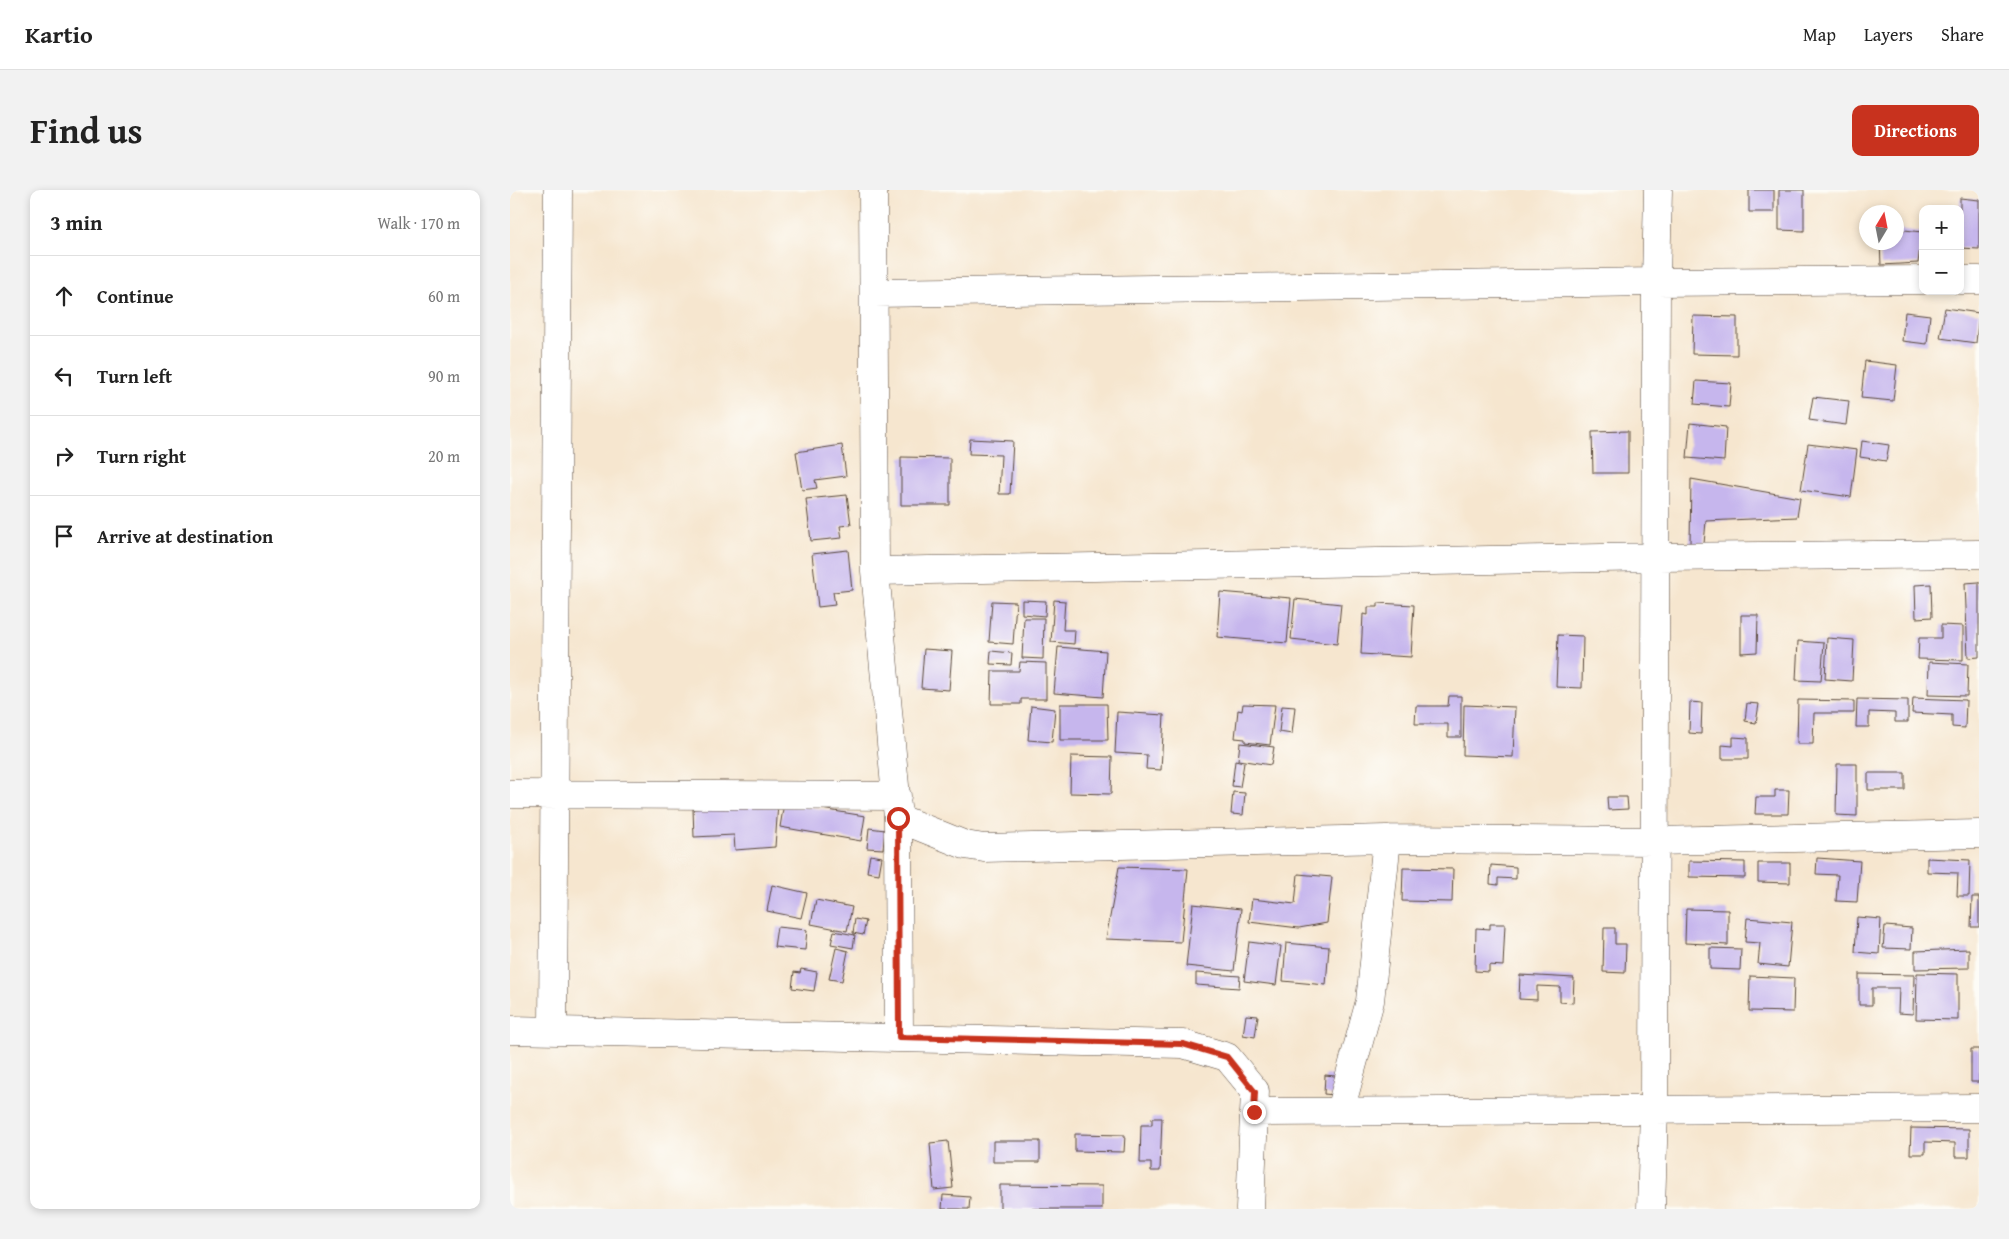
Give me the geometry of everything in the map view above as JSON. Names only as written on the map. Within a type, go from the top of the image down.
[{"type":"street","points":[[553,1030],[558,190]]},
{"type":"street","points":[[873,190],[875,571],[898,807],[899,1037]]},
{"type":"street","points":[[1651,1209],[1654,1110],[1657,557],[1656,282],[1658,190]]},
{"type":"street","points":[[874,293],[1919,280]]},
{"type":"street","points":[[1964,280],[1979,280]]},
{"type":"street","points":[[875,571],[1657,557],[1979,554]]},
{"type":"street","points":[[510,794],[555,794],[898,807],[965,845],[984,848],[1387,839],[1654,841],[1979,834]]},
{"type":"street","points":[[1340,1111],[1370,1001],[1387,839]]},
{"type":"street","points":[[510,1030],[1183,1044],[1227,1057],[1255,1092],[1250,1209]]},
{"type":"street","points":[[1254,1112],[1979,1108]]},
{"type":"building","points":[[1749,190],[1774,190],[1774,212],[1749,212]]},
{"type":"building","points":[[1779,190],[1804,190],[1804,231],[1779,230]]},
{"type":"building","points":[[1960,198],[1979,200],[1979,249],[1964,248],[1964,205],[1960,205]]},
{"type":"building","points":[[1904,230],[1919,232],[1918,263],[1881,265],[1880,250],[1904,250]]},
{"type":"building","points":[[1945,308],[1979,313],[1976,343],[1940,338]]},
{"type":"building","points":[[1905,312],[1930,315],[1927,344],[1902,341]]},
{"type":"building","points":[[1693,316],[1737,317],[1737,355],[1692,354]]},
{"type":"building","points":[[1865,361],[1897,365],[1893,401],[1861,398]]},
{"type":"building","points":[[1696,381],[1731,383],[1729,407],[1694,404]]},
{"type":"building","points":[[1813,397],[1849,401],[1846,425],[1809,420]]},
{"type":"building","points":[[1690,423],[1726,427],[1724,461],[1687,458]]},
{"type":"building","points":[[1628,431],[1628,473],[1593,473],[1592,432]]},
{"type":"building","points":[[970,439],[1013,441],[1010,494],[999,494],[1001,455],[969,454]]},
{"type":"building","points":[[1862,441],[1889,445],[1886,461],[1860,457]]},
{"type":"building","points":[[1808,444],[1857,450],[1851,497],[1801,490]]},
{"type":"building","points":[[842,445],[846,476],[815,480],[817,488],[802,490],[796,452]]},
{"type":"building","points":[[901,457],[950,458],[950,505],[901,505]]},
{"type":"building","points":[[1691,479],[1800,498],[1797,517],[1706,521],[1704,544],[1690,544]]},
{"type":"building","points":[[847,495],[851,525],[840,526],[842,538],[811,541],[806,499]]},
{"type":"building","points":[[848,550],[852,590],[833,592],[835,605],[818,607],[812,554]]},
{"type":"building","points":[[1979,582],[1979,657],[1968,658],[1965,583]]},
{"type":"building","points":[[1931,584],[1932,617],[1916,618],[1915,585]]},
{"type":"building","points":[[1220,592],[1291,598],[1287,643],[1217,637]]},
{"type":"building","points":[[1295,599],[1341,604],[1337,644],[1291,639]]},
{"type":"building","points":[[1022,600],[1046,601],[1045,616],[1022,614]]},
{"type":"building","points":[[1054,600],[1065,601],[1063,630],[1075,630],[1074,644],[1051,642]]},
{"type":"building","points":[[992,601],[1016,602],[1013,644],[989,642]]},
{"type":"building","points":[[1378,603],[1414,605],[1411,657],[1361,654],[1363,614],[1368,615],[1368,607],[1378,607]]},
{"type":"building","points":[[1741,615],[1758,615],[1757,652],[1741,653]]},
{"type":"building","points":[[1024,618],[1044,618],[1043,659],[1022,658]]},
{"type":"building","points":[[1941,625],[1963,626],[1963,660],[1918,659],[1919,638],[1941,638]]},
{"type":"building","points":[[1558,635],[1583,636],[1582,688],[1556,687]]},
{"type":"building","points":[[1827,638],[1854,640],[1852,681],[1825,679]]},
{"type":"building","points":[[1798,641],[1824,643],[1821,681],[1796,680]]},
{"type":"building","points":[[1058,647],[1106,651],[1103,697],[1054,693]]},
{"type":"building","points":[[924,649],[952,651],[949,690],[921,688]]},
{"type":"building","points":[[991,651],[1012,653],[1011,665],[990,664]]},
{"type":"building","points":[[1020,662],[1046,663],[1046,699],[1021,699],[1021,704],[991,704],[992,671],[1019,671]]},
{"type":"building","points":[[1929,662],[1968,664],[1967,696],[1928,695]]},
{"type":"building","points":[[1449,696],[1461,696],[1461,737],[1448,737],[1448,724],[1415,724],[1416,706],[1448,706]]},
{"type":"building","points":[[1913,698],[1966,700],[1965,728],[1952,727],[1952,715],[1912,713]]},
{"type":"building","points":[[1857,699],[1908,700],[1908,722],[1895,722],[1895,713],[1869,712],[1869,727],[1856,727]]},
{"type":"building","points":[[1798,700],[1854,701],[1854,713],[1814,713],[1813,744],[1797,744]]},
{"type":"building","points":[[1690,702],[1702,703],[1701,734],[1689,733]]},
{"type":"building","points":[[1747,703],[1759,704],[1756,723],[1745,721]]},
{"type":"building","points":[[1060,704],[1107,704],[1108,740],[1060,740]]},
{"type":"building","points":[[1243,704],[1275,705],[1270,745],[1245,742],[1245,739],[1235,738],[1238,710],[1242,711]]},
{"type":"building","points":[[1464,705],[1515,707],[1513,757],[1463,755]]},
{"type":"building","points":[[1031,706],[1055,709],[1052,742],[1028,740]]},
{"type":"building","points":[[1282,706],[1295,707],[1292,734],[1279,732]]},
{"type":"building","points":[[1117,712],[1164,715],[1161,770],[1146,769],[1147,755],[1115,753]]},
{"type":"building","points":[[1733,737],[1748,738],[1748,759],[1722,759],[1722,745],[1733,746]]},
{"type":"building","points":[[1240,743],[1274,747],[1271,765],[1238,760]]},
{"type":"building","points":[[1071,756],[1112,757],[1111,794],[1070,793]]},
{"type":"building","points":[[1235,761],[1244,763],[1240,787],[1232,786]]},
{"type":"building","points":[[1837,764],[1857,764],[1857,816],[1836,815]]},
{"type":"building","points":[[1868,773],[1905,773],[1905,790],[1868,790]]},
{"type":"building","points":[[1775,790],[1789,790],[1788,814],[1755,814],[1756,797],[1775,797]]},
{"type":"building","points":[[1233,792],[1245,793],[1243,815],[1231,814]]},
{"type":"building","points":[[1607,797],[1627,797],[1628,809],[1608,810]]},
{"type":"building","points":[[778,803],[775,847],[735,850],[734,835],[694,837],[693,809]]},
{"type":"building","points":[[784,803],[865,816],[861,841],[780,827]]},
{"type":"building","points":[[869,828],[885,830],[883,849],[867,848]]},
{"type":"building","points":[[870,855],[882,857],[879,874],[867,872]]},
{"type":"building","points":[[1817,858],[1860,861],[1857,902],[1836,901],[1838,875],[1816,874]]},
{"type":"building","points":[[1927,858],[1970,860],[1969,896],[1957,896],[1958,873],[1927,872]]},
{"type":"building","points":[[1689,861],[1745,862],[1745,878],[1689,877]]},
{"type":"building","points":[[1758,863],[1790,863],[1790,883],[1758,882]]},
{"type":"building","points":[[1491,865],[1516,867],[1516,879],[1498,878],[1498,885],[1490,884]]},
{"type":"building","points":[[1119,867],[1188,869],[1181,942],[1106,939]]},
{"type":"building","points":[[1403,868],[1453,869],[1452,902],[1402,901]]},
{"type":"building","points":[[1298,874],[1332,877],[1327,923],[1299,928],[1249,922],[1252,899],[1295,904]]},
{"type":"building","points":[[772,885],[807,893],[801,918],[767,911]]},
{"type":"building","points":[[1972,897],[1979,897],[1979,927],[1971,927]]},
{"type":"building","points":[[816,900],[852,907],[847,931],[811,924]]},
{"type":"building","points":[[1193,904],[1241,909],[1234,971],[1186,966]]},
{"type":"building","points":[[1686,909],[1728,910],[1728,945],[1685,943]]},
{"type":"building","points":[[1857,917],[1881,919],[1879,954],[1855,952]]},
{"type":"building","points":[[1747,918],[1792,922],[1788,967],[1758,964],[1760,943],[1745,942]]},
{"type":"building","points":[[855,919],[866,921],[863,935],[853,933]]},
{"type":"building","points":[[1490,924],[1505,924],[1503,966],[1489,965],[1489,972],[1475,971],[1476,928],[1490,929]]},
{"type":"building","points":[[1885,926],[1912,928],[1911,949],[1883,948]]},
{"type":"building","points":[[777,927],[807,930],[805,950],[774,947]]},
{"type":"building","points":[[1604,928],[1615,928],[1615,944],[1626,944],[1625,973],[1603,972]]},
{"type":"building","points":[[834,931],[855,935],[853,948],[831,944]]},
{"type":"building","points":[[1249,942],[1281,946],[1276,985],[1244,981]]},
{"type":"building","points":[[1286,943],[1329,947],[1326,985],[1283,981]]},
{"type":"building","points":[[836,948],[848,951],[842,981],[829,979]]},
{"type":"building","points":[[1710,948],[1741,949],[1740,970],[1710,969]]},
{"type":"building","points":[[1969,949],[1969,968],[1915,969],[1915,951]]},
{"type":"building","points":[[801,969],[817,972],[814,991],[792,988],[794,972],[800,973]]},
{"type":"building","points":[[1196,973],[1240,976],[1239,988],[1196,985]]},
{"type":"building","points":[[1917,973],[1958,974],[1958,1020],[1916,1019]]},
{"type":"building","points":[[1859,974],[1914,975],[1913,1014],[1898,1013],[1899,988],[1872,988],[1872,1005],[1859,1005]]},
{"type":"building","points":[[1520,975],[1574,978],[1573,1003],[1560,1002],[1560,987],[1537,986],[1537,1000],[1519,999]]},
{"type":"building","points":[[1750,976],[1794,978],[1793,1012],[1749,1011]]},
{"type":"building","points":[[1246,1015],[1258,1016],[1255,1037],[1243,1035]]},
{"type":"building","points":[[1971,1049],[1979,1049],[1979,1082],[1971,1082]]},
{"type":"building","points":[[1325,1075],[1335,1076],[1334,1095],[1324,1094]]},
{"type":"building","points":[[1152,1118],[1162,1118],[1160,1171],[1151,1171],[1151,1163],[1140,1163],[1141,1125],[1152,1125]]},
{"type":"building","points":[[1911,1128],[1969,1129],[1969,1157],[1955,1157],[1955,1143],[1925,1142],[1925,1154],[1910,1154]]},
{"type":"building","points":[[1075,1134],[1125,1135],[1124,1152],[1075,1151]]},
{"type":"building","points":[[948,1141],[953,1188],[934,1190],[930,1143]]},
{"type":"building","points":[[993,1141],[1040,1141],[1040,1162],[993,1162]]},
{"type":"building","points":[[1000,1185],[1102,1186],[1102,1209],[1000,1209]]},
{"type":"building","points":[[943,1195],[970,1197],[969,1209],[942,1209]]},
{"type":"route","points":[[898,818],[899,1037],[1183,1044],[1227,1057],[1255,1092],[1254,1112]]}]
